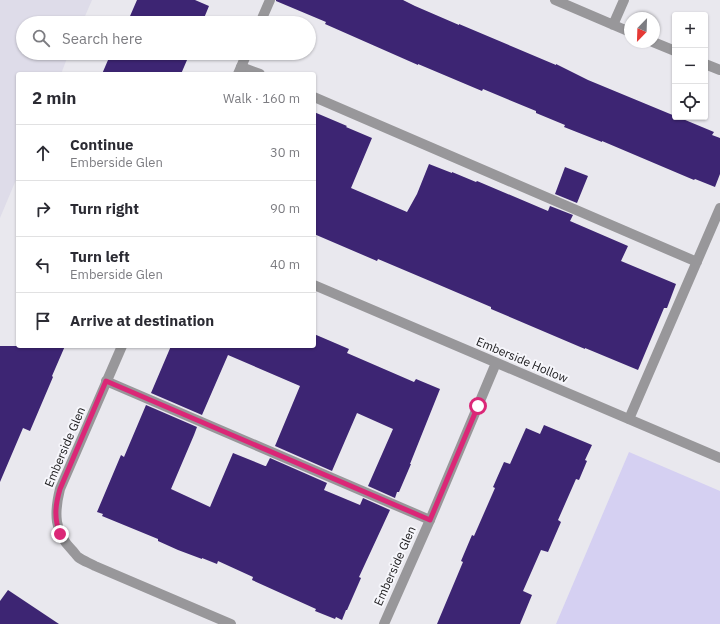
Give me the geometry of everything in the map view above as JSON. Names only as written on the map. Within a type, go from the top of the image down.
[{"type":"street","points":[[263,16],[270,0]]},
{"type":"street","points":[[555,0],[624,30]]},
{"type":"street","points":[[613,25],[624,0]]},
{"type":"street","points":[[660,45],[672,50]]},
{"type":"street","points":[[244,60],[240,70],[250,72]]},
{"type":"street","points":[[708,65],[720,70]]},
{"type":"street","points":[[316,98],[697,262]]},
{"type":"street","points":[[629,419],[720,208]]},
{"type":"street","name":"Emberside Hollow","points":[[316,286],[720,458]]},
{"type":"street","name":"Emberside Glen","points":[[121,348],[60,489],[57,501],[56,524],[67,546],[78,557],[95,566],[231,624]]},
{"type":"street","name":"Emberside Glen","points":[[384,624],[430,520],[496,363]]},
{"type":"street","points":[[106,381],[430,520]]},
{"type":"shaded area","points":[[0,0],[92,0],[85,16],[16,16],[16,60],[66,60],[62,72],[16,72],[16,180],[0,218]]},
{"type":"shaded area","points":[[629,452],[720,491],[720,624],[556,624]]},
{"type":"building","points":[[137,0],[195,0],[209,6],[205,16],[130,16]]},
{"type":"building","points":[[276,0],[403,0],[459,25],[556,64],[588,80],[672,115],[672,120],[685,120],[714,132],[712,135],[720,138],[720,174],[715,187],[695,179],[694,180],[602,141],[564,127],[565,125],[536,113],[536,111],[483,89],[482,91],[418,65],[325,24],[326,22],[316,18],[316,16],[312,16]]},
{"type":"building","points":[[108,60],[187,60],[182,72],[103,72]]},
{"type":"building","points":[[316,113],[372,138],[351,188],[407,212],[417,194],[429,164],[476,182],[477,181],[548,211],[550,206],[573,215],[570,221],[628,246],[621,261],[676,284],[667,308],[664,308],[638,370],[491,309],[491,307],[378,259],[377,261],[316,235]]},
{"type":"building","points":[[565,167],[588,176],[577,203],[555,194]]},
{"type":"building","points":[[316,335],[349,349],[347,353],[414,382],[416,379],[440,389],[411,464],[395,498],[368,486],[393,429],[357,413],[332,471],[275,446],[300,386],[228,355],[202,415],[151,393],[170,348],[316,348]]},
{"type":"building","points":[[0,346],[16,346],[16,348],[64,348],[30,431],[23,428],[0,482]]},
{"type":"building","points":[[146,405],[197,427],[171,489],[210,507],[233,453],[265,466],[270,458],[327,483],[324,490],[360,505],[363,498],[390,510],[359,577],[361,578],[342,620],[336,617],[335,619],[315,611],[316,609],[252,580],[253,577],[218,561],[217,564],[178,550],[158,541],[158,539],[102,516],[103,514],[97,512],[121,455],[124,457]]},
{"type":"building","points":[[544,425],[592,445],[585,460],[587,461],[579,480],[576,479],[558,520],[561,522],[548,552],[541,550],[523,591],[532,595],[520,624],[437,624],[463,562],[461,561],[472,535],[474,536],[495,488],[493,487],[504,462],[510,464],[526,428],[540,434]]},
{"type":"building","points":[[8,590],[59,624],[0,624],[0,601]]},
{"type":"route","points":[[60,534],[56,524],[56,515],[60,489],[106,381],[430,520],[478,406]]}]
